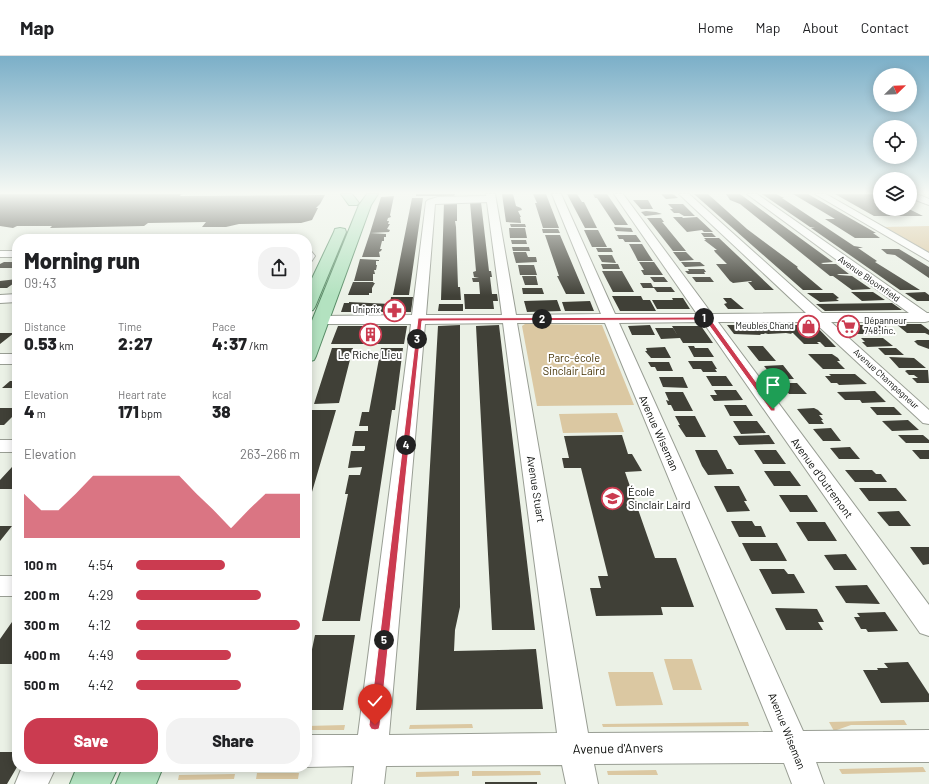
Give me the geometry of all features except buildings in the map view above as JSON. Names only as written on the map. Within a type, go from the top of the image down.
[{"type":"main road","points":[[312,296],[339,228]]},
{"type":"main road","points":[[312,344],[356,228]]},
{"type":"main road","points":[[90,784],[96,772]]},
{"type":"main road","points":[[136,784],[141,772]]},
{"type":"street","points":[[368,784],[420,319],[429,228]]},
{"type":"street","name":"Avenue Stuart","points":[[496,228],[548,567],[568,714],[582,784]]},
{"type":"street","name":"Avenue Wiseman","points":[[571,228],[794,748],[808,784]]},
{"type":"street","name":"Avenue d'Outremont","points":[[642,228],[929,624]]},
{"type":"street","name":"Avenue Champagneur","points":[[720,228],[929,419]]},
{"type":"street","name":"Avenue Bloomfield","points":[[799,228],[927,318]]},
{"type":"street","points":[[877,228],[929,258]]},
{"type":"street","points":[[0,254],[12,254]]},
{"type":"street","points":[[322,320],[927,318]]},
{"type":"street","points":[[0,359],[12,358]]},
{"type":"street","points":[[0,446],[12,446]]},
{"type":"street","points":[[0,586],[12,586]]},
{"type":"street","name":"Avenue d'Anvers","points":[[312,751],[929,746]]},
{"type":"street","points":[[31,784],[37,772]]},
{"type":"green space","points":[[885,228],[929,228],[929,254]]},
{"type":"green space","name":"Parc-école Sinclair Laird","points":[[525,324],[602,325],[634,405],[537,406],[522,326]]},
{"type":"green space","points":[[617,413],[624,432],[563,433],[559,414]]},
{"type":"green space","points":[[664,659],[692,659],[702,690],[673,690]]},
{"type":"green space","points":[[608,672],[653,672],[663,705],[616,706]]},
{"type":"green space","points":[[904,720],[907,725],[851,725],[834,731],[829,722]]},
{"type":"green space","points":[[748,722],[749,726],[603,727],[602,724]]},
{"type":"green space","points":[[472,724],[473,728],[409,729],[410,725]]},
{"type":"green space","points":[[345,725],[344,730],[312,730],[312,726]]},
{"type":"green space","points":[[923,767],[926,772],[842,774],[839,769]]},
{"type":"green space","points":[[656,770],[658,775],[608,775],[607,771]]},
{"type":"green space","points":[[459,771],[459,776],[416,777],[416,772]]},
{"type":"green space","points":[[472,771],[540,771],[541,775],[472,776]]},
{"type":"green space","points":[[257,773],[299,773],[298,779],[256,779]]},
{"type":"green space","points":[[235,774],[234,779],[178,780],[179,775]]},
{"type":"place","name":"Uniprix","points":[[395,310]]},
{"type":"place","name":"Meubles Chand","points":[[809,326]]},
{"type":"place","name":"Dépanneur 748-Inc.","points":[[849,326]]},
{"type":"place","name":"Le Riche Lieu","points":[[370,335]]},
{"type":"place","name":"École Sinclair Laird","points":[[612,498]]},
{"type":"route","points":[[375,725],[420,319],[707,318],[773,409]]}]
